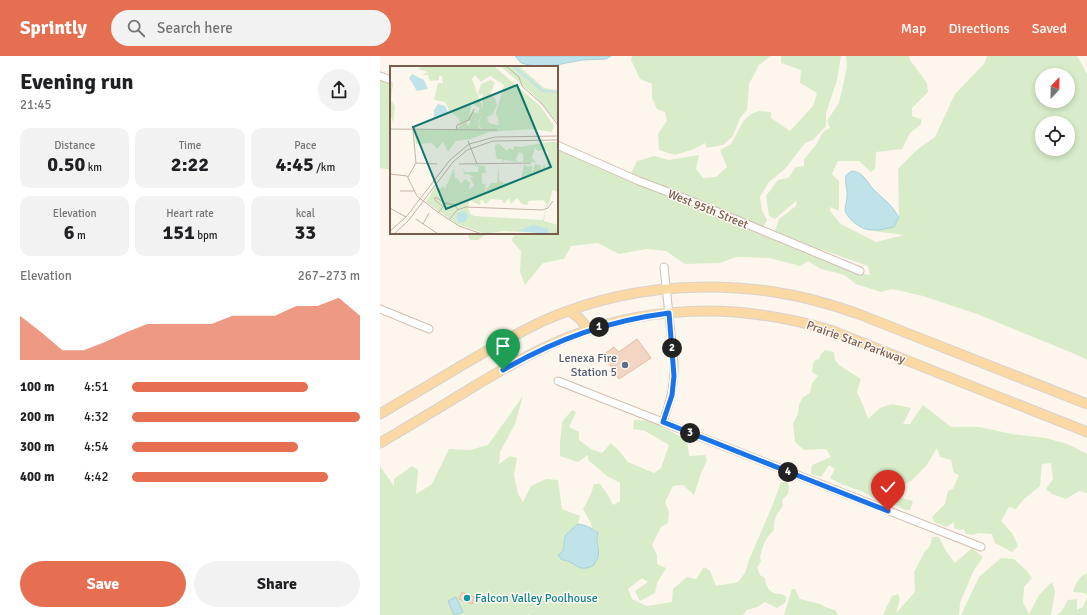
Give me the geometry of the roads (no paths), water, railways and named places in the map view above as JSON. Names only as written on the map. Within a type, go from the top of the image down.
[{"type":"main road","name":"Prairie Star Parkway","points":[[380,414],[517,334],[544,321],[570,311],[621,296],[666,289],[702,287],[775,292],[820,302],[856,313],[1087,404]]},
{"type":"main road","points":[[570,311],[580,319],[589,330]]},
{"type":"main road","name":"Prairie Star Parkway","points":[[380,443],[526,356],[551,344],[589,330],[643,316],[694,311],[741,312],[768,315],[814,325],[852,338],[1087,432]]},
{"type":"street","points":[[380,76],[390,80]]},
{"type":"street","name":"West 95th Street","points":[[558,145],[639,182],[684,198],[860,271]]},
{"type":"street","points":[[663,422],[672,395],[674,381],[674,367],[664,267]]},
{"type":"street","points":[[380,310],[430,329]]},
{"type":"street","points":[[558,381],[981,547]]},
{"type":"water","points":[[515,56],[611,56],[606,59],[582,60],[556,65],[534,66],[521,63]]},
{"type":"water","points":[[852,171],[863,176],[875,191],[892,207],[899,217],[894,227],[868,230],[856,224],[849,218],[845,211],[847,194],[846,175]]},
{"type":"water","points":[[578,524],[589,527],[598,533],[598,557],[593,566],[587,568],[579,567],[562,560],[558,555],[563,549],[566,535]]},
{"type":"water","points":[[456,597],[463,612],[454,615],[448,601]]},
{"type":"place","name":"Lenexa Fire Station 5","points":[[625,365]]},
{"type":"place","name":"Falcon Valley Poolhouse","points":[[467,598]]}]
